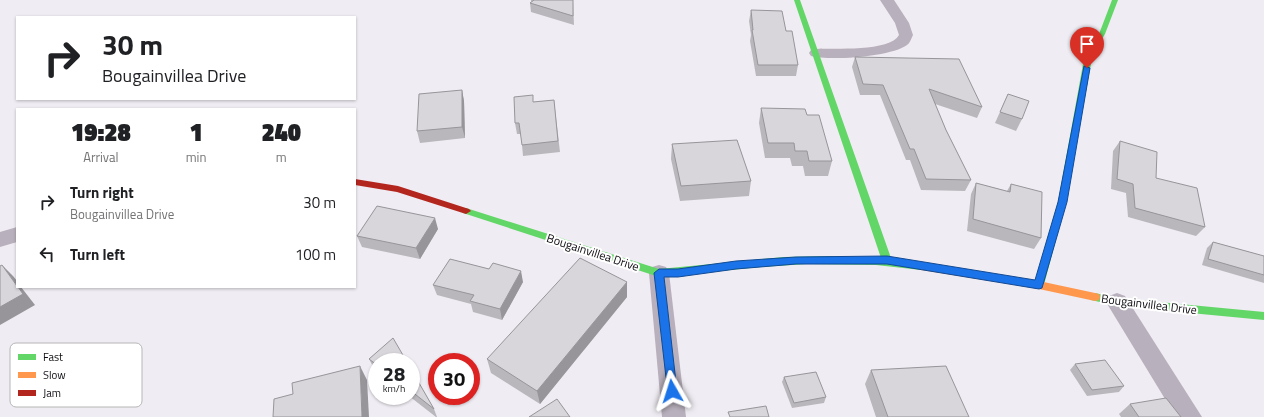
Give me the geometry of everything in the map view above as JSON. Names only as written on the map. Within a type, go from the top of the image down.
[{"type":"street","points":[[797,0],[887,260]]},
{"type":"street","points":[[816,53],[885,50],[896,47],[904,42],[906,35],[904,28],[887,0]]},
{"type":"street","points":[[1039,285],[1062,202],[1090,53],[1102,34],[1115,0]]},
{"type":"street","name":"Bougainvillea Drive","points":[[356,182],[398,189],[659,273],[678,273],[736,265],[796,260],[887,260],[1039,285],[1117,302],[1264,316]]},
{"type":"street","points":[[0,240],[16,234]]},
{"type":"street","points":[[659,273],[674,417]]},
{"type":"street","points":[[1117,302],[1190,417]]},
{"type":"building","points":[[534,0],[573,0],[573,16],[530,3]]},
{"type":"building","points":[[751,10],[782,11],[786,31],[792,31],[798,65],[758,65],[752,30]]},
{"type":"building","points":[[855,57],[959,59],[982,107],[929,89],[946,130],[971,180],[926,179],[914,149],[910,149],[883,85],[863,84]]},
{"type":"building","points":[[462,90],[462,127],[417,131],[419,94]]},
{"type":"building","points":[[1008,94],[1029,101],[1022,119],[1000,112]]},
{"type":"building","points":[[533,95],[533,102],[554,100],[558,141],[522,145],[519,123],[515,123],[514,97]]},
{"type":"building","points":[[761,108],[805,109],[807,115],[819,115],[832,161],[809,161],[807,151],[795,151],[794,143],[768,143]]},
{"type":"building","points":[[737,140],[751,181],[681,186],[672,144]]},
{"type":"building","points":[[1120,141],[1157,152],[1156,178],[1197,188],[1205,227],[1135,208],[1133,184],[1117,179]]},
{"type":"building","points":[[976,183],[1010,192],[1011,184],[1042,192],[1041,238],[973,219]]},
{"type":"building","points":[[377,206],[435,218],[416,248],[357,236]]},
{"type":"building","points":[[1213,242],[1264,256],[1264,275],[1208,259]]},
{"type":"building","points":[[580,258],[627,282],[537,391],[487,359]]},
{"type":"building","points":[[450,259],[489,269],[493,263],[521,271],[500,309],[470,301],[474,295],[433,285]]},
{"type":"building","points":[[2,265],[16,285],[16,288],[19,288],[23,294],[0,307],[0,266]]},
{"type":"building","points":[[393,338],[402,353],[376,353]]},
{"type":"building","points":[[1105,360],[1124,386],[1092,390],[1075,364]]},
{"type":"building","points":[[360,366],[362,417],[273,417],[274,399],[293,394],[292,383]]},
{"type":"building","points":[[946,366],[969,417],[888,417],[871,370]]},
{"type":"building","points":[[816,372],[826,397],[794,403],[784,377]]},
{"type":"building","points":[[420,385],[428,399],[428,404],[420,398]]},
{"type":"building","points":[[1166,398],[1181,417],[1139,417],[1130,404]]},
{"type":"building","points":[[557,399],[570,417],[529,417]]},
{"type":"building","points":[[766,406],[769,417],[730,417],[728,412]]},
{"type":"traffic: fast","points":[[797,0],[887,260]]},
{"type":"traffic: fast","points":[[1039,285],[1062,202],[1089,53],[1102,34],[1115,0]]},
{"type":"traffic: fast","points":[[466,211],[659,273],[807,260],[876,261],[921,266]]},
{"type":"traffic: fast","points":[[1095,297],[1117,302],[1264,316]]},
{"type":"traffic: slow","points":[[921,266],[1039,285],[1095,297]]},
{"type":"traffic: jam","points":[[356,182],[398,189],[466,211]]},
{"type":"route","points":[[672,391],[659,273],[678,273],[736,265],[796,260],[887,260],[1039,285],[1062,202],[1087,68]]}]
